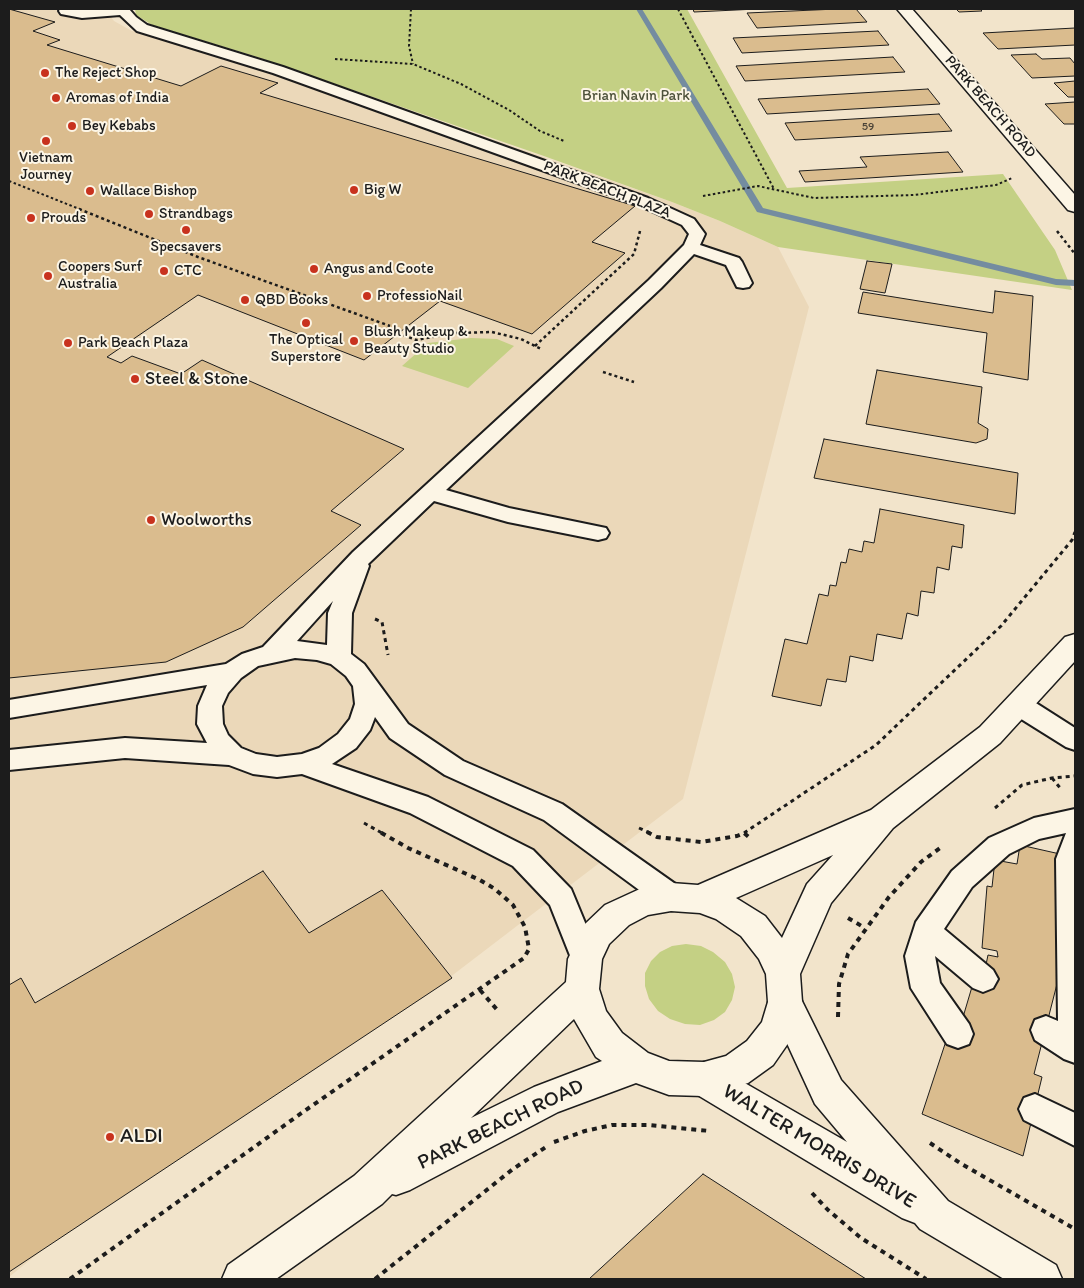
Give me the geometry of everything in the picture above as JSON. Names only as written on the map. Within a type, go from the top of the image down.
[{"type":"street","name":"PARK BEACH ROAD","points":[[904,9],[1075,206]]},
{"type":"street","points":[[882,819],[686,898],[642,902],[617,915],[597,934],[583,974],[591,1018],[609,1045],[636,1066],[669,1078],[704,1079],[735,1071],[760,1053],[777,1030],[784,988],[819,894],[882,819],[990,735],[1075,644]]},
{"type":"street","points":[[686,898],[728,909],[753,926],[771,949],[784,988],[828,1092],[934,1215]]},
{"type":"street","name":"PARK BEACH ROAD","points":[[368,1190],[583,974]]},
{"type":"street","name":"PARK BEACH ROAD","points":[[242,1279],[368,1190],[547,1099],[636,1066]]},
{"type":"street","name":"WALTER MORRIS DRIVE","points":[[704,1079],[1042,1279]]},
{"type":"lane","points":[[65,11],[82,14],[123,10]]},
{"type":"lane","name":"PARK BEACH PLAZA","points":[[123,10],[131,20],[142,28],[278,70],[669,212],[688,222],[697,234],[691,247]]},
{"type":"lane","points":[[271,652],[362,557],[573,362],[691,247],[733,262],[743,284]]},
{"type":"lane","points":[[431,493],[508,515],[598,533]]},
{"type":"lane","points":[[339,658],[340,614],[362,557]]},
{"type":"lane","points":[[232,755],[218,741],[210,724],[210,706],[218,688],[232,672],[250,660],[271,652],[295,649],[318,651],[339,658],[355,670],[399,731],[454,768],[553,812],[686,898]]},
{"type":"lane","points":[[9,709],[232,672]]},
{"type":"lane","points":[[9,760],[125,748],[232,755],[253,764],[277,767],[303,764],[328,755],[347,741],[361,723],[367,704],[365,686]]},
{"type":"lane","points":[[1018,705],[1075,740]]},
{"type":"lane","points":[[303,764],[419,805],[523,858],[561,898],[583,974]]},
{"type":"lane","points":[[958,1034],[926,988],[920,956],[926,931],[962,879],[999,846],[1034,829],[1075,820]]},
{"type":"lane","points":[[1074,1048],[1070,859],[1075,841]]},
{"type":"lane","points":[[926,931],[983,979]]},
{"type":"lane","points":[[1046,1030],[1074,1048]]},
{"type":"lane","points":[[1035,1109],[1075,1130]]},
{"type":"path","points":[[411,9],[409,46],[413,64],[462,84],[509,110],[540,131],[570,143]]},
{"type":"path","points":[[678,9],[775,190]]},
{"type":"path","points":[[700,196],[763,186],[814,198],[897,196],[978,188],[996,185],[1015,177]]},
{"type":"path","points":[[9,181],[198,257],[390,326]]},
{"type":"path","points":[[534,346],[634,254],[641,229]]},
{"type":"path","points":[[398,333],[416,340],[455,333],[492,332],[520,340],[573,362],[634,382]]},
{"type":"path","points":[[637,827],[657,836],[702,842],[744,833],[876,745],[1000,626],[1072,540],[1075,532]]},
{"type":"path","points":[[344,604],[382,622],[389,662]]},
{"type":"path","points":[[1070,776],[1075,776]]},
{"type":"path","points":[[70,1279],[303,1112],[524,958],[529,949],[525,927],[513,905],[495,889],[480,880],[408,848],[360,820]]},
{"type":"path","points":[[744,833],[755,842]]},
{"type":"path","points":[[848,918],[865,928]]},
{"type":"path","points":[[480,990],[502,1016]]},
{"type":"path","points":[[375,1279],[513,1169],[552,1144],[585,1131],[612,1125],[648,1125],[719,1134]]},
{"type":"path","points":[[808,1189],[828,1210],[861,1238],[926,1279]]},
{"type":"shaded area","points":[[9,9],[105,9],[114,21],[132,31],[154,26],[254,56],[672,202],[778,247],[809,307],[683,799],[424,997],[66,1231],[9,1277]]},
{"type":"green space","name":"Brian Navin Park","points":[[135,9],[687,9],[787,188],[1003,174],[1055,250],[1072,290],[778,247],[672,202],[541,155],[254,56],[152,25],[136,15]]},
{"type":"green space","points":[[471,338],[497,339],[514,346],[468,388],[402,366],[428,343]]},
{"type":"green space","points":[[686,944],[701,946],[713,952],[725,962],[732,974],[735,987],[732,1000],[725,1012],[714,1020],[700,1025],[685,1024],[670,1019],[658,1011],[649,999],[645,986],[645,973],[651,961],[660,952],[672,946]]},
{"type":"building","name":"Park Beach Plaza","points":[[9,9],[55,22],[33,31],[60,40],[47,45],[181,86],[221,66],[278,83],[260,93],[635,206],[592,242],[625,253],[532,334],[440,301],[364,360],[198,295],[107,357],[121,363],[132,356],[181,374],[202,360],[404,449],[331,511],[361,525],[243,627],[166,662],[9,678]]},
{"type":"building","points":[[693,9],[757,9],[694,12]]},
{"type":"building","points":[[856,9],[867,22],[757,28],[747,13]]},
{"type":"building","points":[[956,9],[980,9],[982,11],[959,12]]},
{"type":"building","points":[[1075,28],[1075,45],[998,49],[983,33]]},
{"type":"building","points":[[878,31],[889,45],[742,53],[733,38]]},
{"type":"building","points":[[1036,54],[1042,59],[1070,58],[1075,64],[1075,76],[1032,78],[1011,55]]},
{"type":"building","points":[[893,57],[905,72],[745,81],[736,66]]},
{"type":"building","points":[[1075,81],[1075,97],[1068,97],[1054,83]]},
{"type":"building","points":[[928,89],[940,104],[767,114],[758,99]]},
{"type":"building","points":[[1075,102],[1075,124],[1064,124],[1045,104]]},
{"type":"building","points":[[939,114],[952,131],[795,140],[785,123]]},
{"type":"building","points":[[948,152],[963,172],[805,182],[799,171],[867,167],[860,157]]},
{"type":"building","points":[[867,261],[892,264],[885,293],[860,289]]},
{"type":"building","points":[[995,291],[1033,296],[1028,380],[983,372],[987,333],[858,313],[863,292],[993,313]]},
{"type":"building","points":[[877,370],[982,387],[978,423],[988,429],[987,439],[976,443],[866,424]]},
{"type":"building","points":[[824,439],[1018,473],[1015,514],[814,478]]},
{"type":"building","points":[[880,509],[964,525],[962,548],[952,546],[949,570],[937,567],[934,593],[921,591],[918,616],[907,613],[902,639],[877,634],[873,661],[850,656],[846,682],[827,679],[821,706],[772,696],[785,639],[807,644],[819,594],[828,596],[830,585],[836,586],[841,562],[846,563],[849,549],[862,552],[864,541],[874,543]]},
{"type":"building","points":[[1020,845],[1060,854],[1058,980],[1034,1074],[1042,1077],[1023,1156],[922,1114],[946,1041],[958,1034],[974,980],[983,979],[988,955],[998,957],[997,951],[982,948],[987,886],[992,887],[995,860],[1017,864]]},
{"type":"building","name":"ALDI","points":[[263,871],[309,933],[382,890],[452,978],[9,1272],[9,985],[21,978],[35,1003]]},
{"type":"building","points":[[703,1174],[866,1279],[589,1279]]},
{"type":"waterway","points":[[639,9],[760,210],[1056,282],[1075,283]]},
{"type":"place","name":"The Reject Shop","points":[[45,73]]},
{"type":"place","name":"Aromas of India","points":[[56,98]]},
{"type":"place","name":"Bey Kebabs","points":[[72,126]]},
{"type":"place","name":"Vietnam Journey","points":[[46,141]]},
{"type":"place","name":"Big W","points":[[354,190]]},
{"type":"place","name":"Wallace Bishop","points":[[90,191]]},
{"type":"place","name":"Strandbags","points":[[149,214]]},
{"type":"place","name":"Prouds","points":[[31,218]]},
{"type":"place","name":"Specsavers","points":[[186,230]]},
{"type":"place","name":"Angus and Coote","points":[[314,269]]},
{"type":"place","name":"CTC","points":[[164,271]]},
{"type":"place","name":"Coopers Surf Australia","points":[[48,276]]},
{"type":"place","name":"ProfessioNail","points":[[367,296]]},
{"type":"place","name":"QBD Books","points":[[245,300]]},
{"type":"place","name":"The Optical Superstore","points":[[306,323]]},
{"type":"place","name":"Blush Makeup & Beauty Studio","points":[[354,341]]},
{"type":"place","name":"Park Beach Plaza","points":[[68,343]]},
{"type":"place","name":"Steel & Stone","points":[[135,379]]},
{"type":"place","name":"Woolworths","points":[[151,520]]},
{"type":"place","name":"ALDI","points":[[110,1137]]}]
